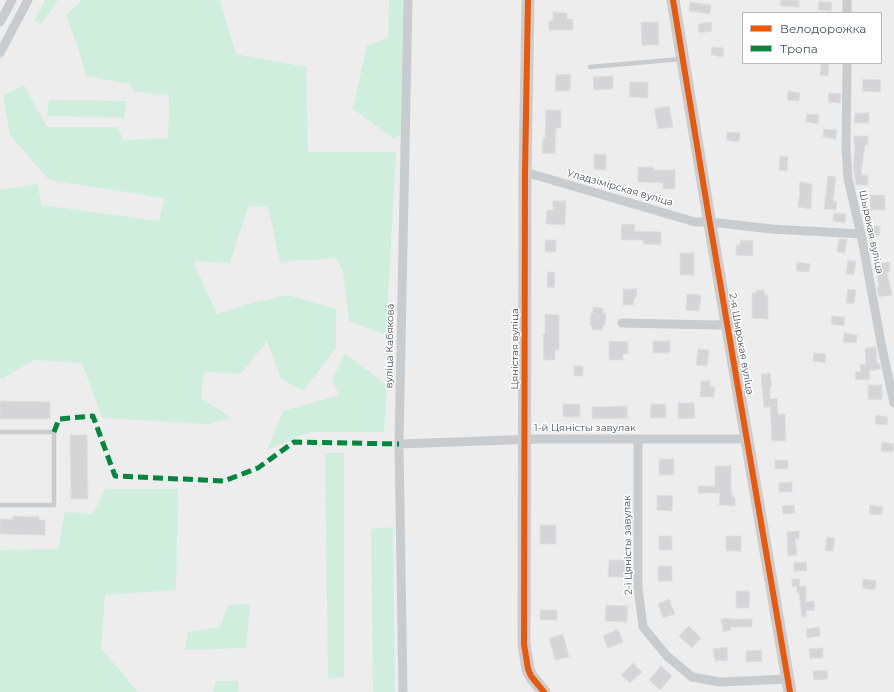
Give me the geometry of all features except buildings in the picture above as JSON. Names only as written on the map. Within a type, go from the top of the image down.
[{"type":"street","points":[[0,22],[12,0]]},
{"type":"street","points":[[0,53],[28,0]]},
{"type":"street","name":"вуліца Кабякова","points":[[403,692],[399,444],[408,0]]},
{"type":"street","name":"Цяністая вуліца","points":[[528,0],[524,644],[528,669],[531,676],[544,692]]},
{"type":"street","name":"2-я Шырокая вуліца","points":[[673,0],[790,692]]},
{"type":"street","points":[[847,0],[847,12]]},
{"type":"street","name":"Шырокая вуліца","points":[[847,64],[846,147],[848,179],[861,234],[882,348],[894,403]]},
{"type":"street","name":"Уладзімірская вуліца","points":[[526,172],[695,222],[710,222],[772,229],[861,234]]},
{"type":"street","name":"2-я Шырокая вуліца","points":[[622,323],[728,324]]},
{"type":"street","name":"2-і Цяністы завулак","points":[[638,439],[638,588],[643,627],[667,656],[692,677],[720,682],[788,679]]},
{"type":"street","name":"1-й Цяністы завулак","points":[[399,444],[525,440],[747,439]]},
{"type":"lane","points":[[590,67],[683,59]]},
{"type":"lane","points":[[0,432],[54,432],[54,505],[0,505]]},
{"type":"green space","points":[[45,0],[58,0],[42,23],[34,22]]},
{"type":"green space","points":[[82,0],[220,0],[236,54],[306,67],[308,152],[396,152],[386,335],[349,321],[343,272],[336,258],[280,262],[268,207],[248,206],[230,263],[193,261],[217,314],[247,304],[288,295],[336,309],[336,348],[303,391],[281,379],[267,341],[241,374],[204,372],[201,398],[232,418],[208,424],[102,418],[82,363],[34,360],[4,378],[0,378],[0,190],[37,184],[42,205],[159,221],[164,198],[49,180],[10,135],[3,95],[24,85],[47,127],[118,127],[123,140],[168,138],[169,95],[134,92],[130,84],[86,76],[66,15]]},
{"type":"green space","points":[[389,0],[403,0],[401,134],[394,139],[353,109],[367,45],[388,38]]},
{"type":"green space","points":[[49,100],[127,101],[124,118],[47,116]]},
{"type":"green space","points":[[345,353],[387,385],[384,432],[310,432],[267,450],[283,411],[339,395],[332,380]]},
{"type":"green space","points":[[325,453],[344,453],[344,677],[328,679]]},
{"type":"green space","points":[[105,489],[178,489],[176,590],[105,595],[101,648],[138,692],[0,692],[0,550],[58,549],[65,512],[93,514]]},
{"type":"green space","points":[[393,527],[395,692],[373,692],[371,529]]},
{"type":"green space","points":[[250,604],[246,648],[185,650],[188,632],[220,627],[228,605]]},
{"type":"green space","points":[[216,681],[238,681],[239,692],[213,692]]},
{"type":"marked path","points":[[54,432],[59,419],[93,416],[115,476],[224,481],[258,468],[294,442],[399,444]]},
{"type":"cycle path","points":[[528,0],[525,172],[524,644],[528,669],[531,676],[544,692]]},
{"type":"cycle path","points":[[673,0],[790,692]]}]
